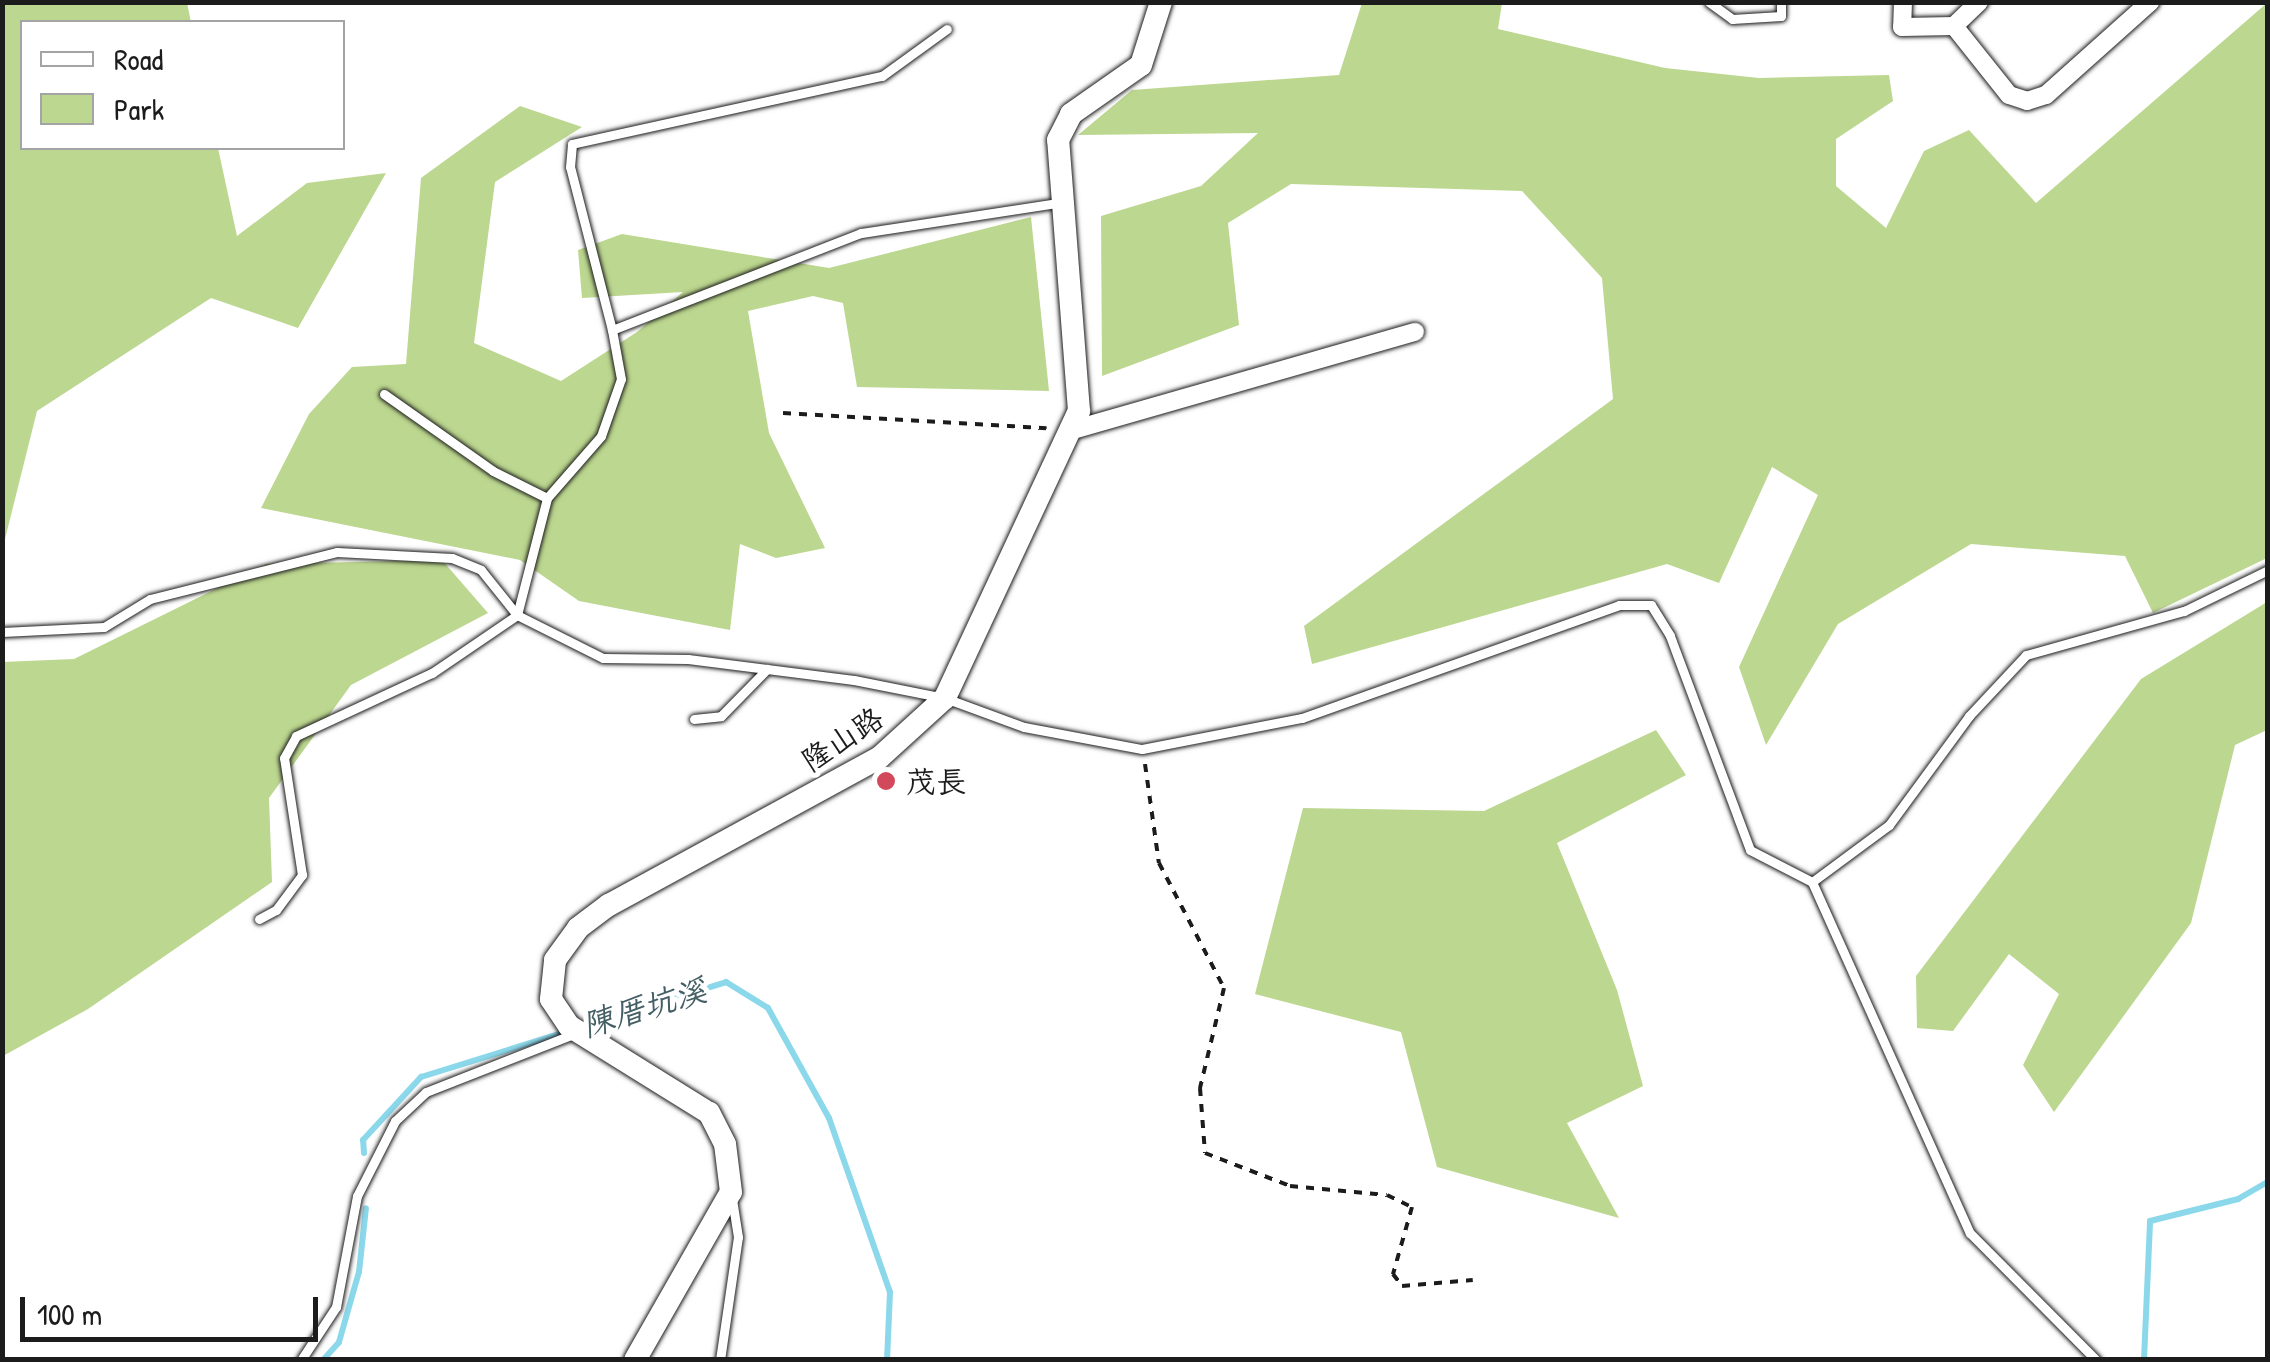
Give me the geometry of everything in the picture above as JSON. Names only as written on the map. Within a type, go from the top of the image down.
[{"type":"street","name":"隆山路","points":[[574,1030],[552,999],[555,960],[578,928],[880,758],[946,698],[1079,411],[1057,203],[1058,140],[1071,114],[1141,65],[1160,2]]},
{"type":"street","points":[[1903,2],[1902,26],[1954,26],[1979,2]]},
{"type":"street","points":[[1954,26],[2008,96],[2027,101],[2046,95],[2150,2]]},
{"type":"street","points":[[1069,431],[1415,332]]},
{"type":"street","points":[[574,1030],[709,1113],[725,1144],[731,1192],[635,1360]]},
{"type":"lane","points":[[1709,2],[1732,19],[1781,16],[1782,2]]},
{"type":"lane","points":[[259,919],[276,910],[302,875],[284,758],[296,736],[432,674],[517,615],[547,498],[600,436],[621,379],[570,167],[572,144],[882,76],[947,29]]},
{"type":"lane","points":[[612,330],[861,233],[1057,203]]},
{"type":"lane","points":[[384,394],[494,472],[547,498]]},
{"type":"lane","points":[[2,632],[104,627],[150,600],[337,552],[452,558],[481,570],[517,615],[603,658],[767,669],[946,698],[1024,727],[1142,749],[1302,718],[1619,605],[1651,604],[1670,636],[1750,850],[1812,882],[1970,1233],[2096,1360]]},
{"type":"lane","points":[[1812,882],[1890,825],[1969,716],[2026,656],[2184,611],[2268,570]]},
{"type":"lane","points":[[694,719],[721,716],[767,669]]},
{"type":"lane","points":[[301,1360],[336,1307],[358,1196],[394,1121],[426,1092],[574,1030]]},
{"type":"lane","points":[[720,1360],[738,1237],[731,1192]]},
{"type":"path","points":[[782,413],[1069,431]]},
{"type":"path","points":[[1142,749],[1160,863],[1224,988],[1200,1088],[1204,1153],[1290,1186],[1387,1195],[1412,1207],[1393,1274],[1402,1286],[1473,1280]]},
{"type":"green space","points":[[3,2],[187,3],[191,20],[20,20],[20,150],[218,150],[237,236],[307,183],[386,173],[298,328],[211,298],[37,411],[3,547]]},
{"type":"green space","points":[[1362,3],[1502,3],[1498,29],[1665,68],[1759,78],[1889,75],[1893,101],[1836,139],[1836,186],[1886,228],[1924,151],[1969,130],[2036,203],[2267,3],[2267,558],[2153,613],[2125,556],[1971,544],[1838,624],[1766,745],[1739,667],[1818,495],[1772,467],[1719,583],[1667,564],[1312,664],[1304,626],[1613,399],[1602,278],[1522,191],[1291,184],[1228,223],[1239,325],[1102,376],[1101,216],[1201,186],[1258,133],[1078,135],[1132,90],[1339,75]]},
{"type":"green space","points":[[520,106],[582,127],[495,182],[474,343],[561,381],[637,332],[683,292],[582,298],[578,250],[622,234],[829,268],[1031,217],[1049,391],[857,387],[843,303],[813,296],[748,311],[769,433],[825,548],[776,558],[740,544],[730,630],[579,601],[520,560],[261,508],[309,414],[352,367],[406,364],[421,178]]},
{"type":"green space","points":[[442,560],[488,613],[351,685],[269,798],[272,882],[88,1009],[3,1056],[2,662],[74,659],[266,564]]},
{"type":"green space","points":[[2267,602],[2267,730],[2235,745],[2191,923],[2054,1112],[2023,1065],[2059,994],[2009,954],[1953,1031],[1917,1028],[1916,976],[2141,679]]},
{"type":"green space","points":[[1656,730],[1686,775],[1557,843],[1617,990],[1643,1086],[1567,1123],[1619,1218],[1437,1167],[1401,1032],[1255,994],[1303,808],[1484,811]]},
{"type":"waterway","name":"陳厝坑溪","points":[[581,1027],[726,982],[768,1008],[829,1118],[890,1292],[887,1360]]},
{"type":"waterway","name":"陳厝坑溪","points":[[364,1153],[363,1140],[421,1077],[569,1031]]},
{"type":"waterway","name":"陳厝坑溪","points":[[2144,1360],[2150,1221],[2238,1199],[2268,1182]]},
{"type":"waterway","name":"陳厝坑溪","points":[[323,1360],[339,1342],[359,1272],[366,1208]]},
{"type":"place","name":"茂長","points":[[886,781]]}]
